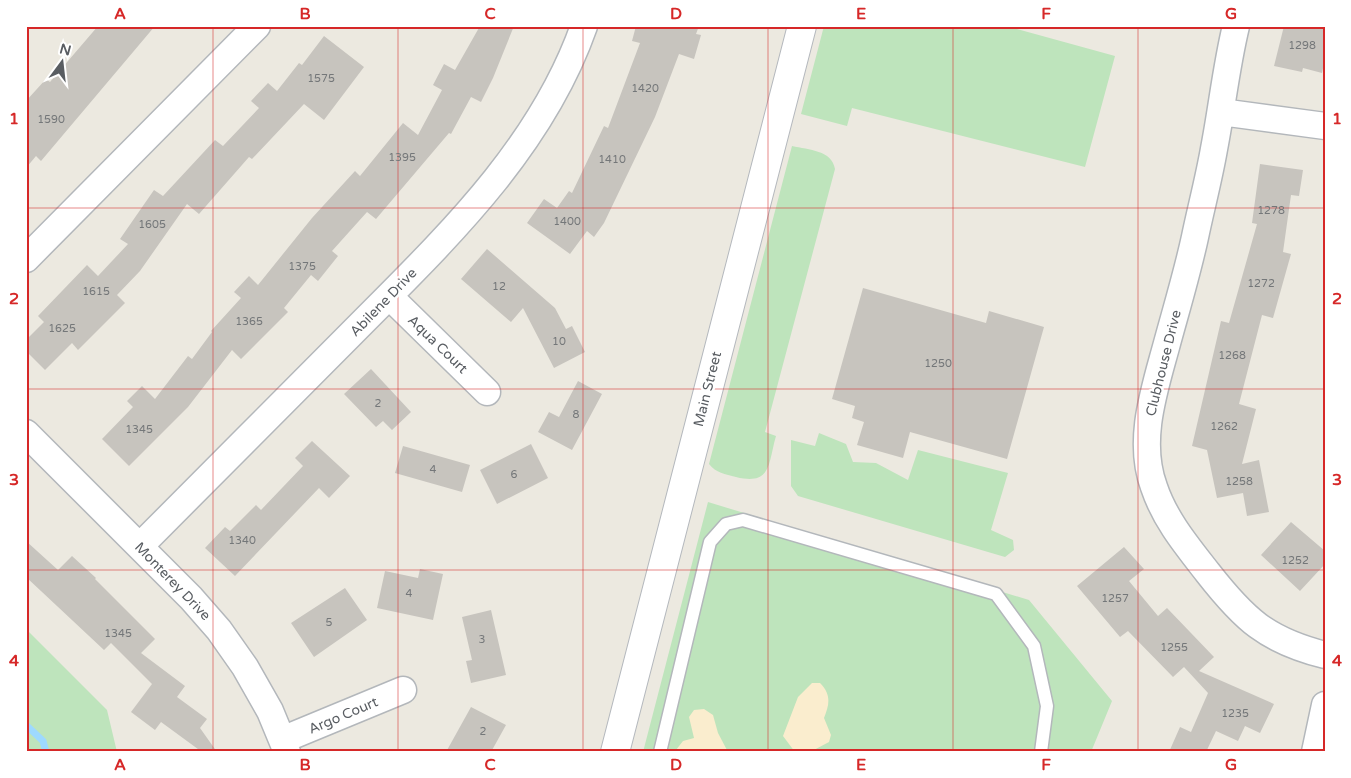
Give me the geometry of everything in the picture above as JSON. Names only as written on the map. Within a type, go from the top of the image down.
[{"type":"main road","name":"Main Street","points":[[615,752],[802,26]]},
{"type":"street","points":[[26,259],[257,26]]},
{"type":"street","name":"Abilene Drive","points":[[140,546],[389,296],[502,175],[534,129],[556,90],[584,26]]},
{"type":"street","name":"Clubhouse Drive","points":[[1236,26],[1226,66],[1221,112],[1193,245],[1150,407],[1147,449],[1153,485],[1163,510],[1179,536],[1227,597],[1248,620],[1275,638],[1325,655]]},
{"type":"street","points":[[1221,112],[1325,126]]},
{"type":"street","name":"Aqua Court","points":[[389,296],[487,392]]},
{"type":"street","name":"Monterey Drive","points":[[26,433],[140,546],[219,630],[245,668],[270,711],[285,746]]},
{"type":"street","name":"Argo Court","points":[[285,746],[403,690]]},
{"type":"street","points":[[1315,752],[1325,705]]},
{"type":"lane","points":[[660,752],[710,542],[726,524],[743,520],[996,594],[1034,646],[1047,706],[1041,752]]},
{"type":"green space","points":[[824,26],[1006,26],[1115,56],[1085,167],[852,108],[847,126],[801,114]]},
{"type":"green space","points":[[792,146],[825,154],[833,163],[835,169],[765,432],[776,436],[769,463],[762,475],[748,479],[721,473],[709,464]]},
{"type":"green space","points":[[819,433],[846,444],[853,462],[876,463],[908,480],[918,450],[1008,473],[991,530],[1013,540],[1014,550],[1005,557],[798,496],[791,486],[791,440],[815,446]]},
{"type":"green space","points":[[708,502],[1029,600],[1112,701],[1091,752],[643,752]]},
{"type":"green space","points":[[26,629],[107,710],[117,752],[26,752]]},
{"type":"sand","points":[[812,683],[820,683],[828,696],[824,718],[831,735],[829,742],[812,751],[795,752],[783,736],[798,697]]},
{"type":"sand","points":[[704,709],[713,715],[718,733],[728,752],[670,752],[671,749],[676,750],[683,741],[694,738],[689,717],[694,710]]},
{"type":"building","points":[[98,26],[155,26],[41,161],[36,156],[26,168],[26,101],[46,79],[50,82]]},
{"type":"building","points":[[480,26],[514,26],[481,102],[471,97],[451,134],[449,133],[376,219],[367,212],[332,251],[338,256],[318,281],[311,275],[284,308],[288,312],[241,359],[232,350],[188,407],[129,466],[102,439],[133,407],[127,401],[142,386],[155,399],[188,356],[192,359],[211,331],[241,298],[234,292],[249,276],[258,285],[312,218],[355,171],[360,176],[403,123],[418,135],[442,90],[433,85],[444,64],[455,70]]},
{"type":"building","points":[[636,26],[699,26],[696,34],[701,35],[694,59],[679,54],[655,117],[604,223],[594,237],[587,231],[570,254],[527,223],[544,199],[557,208],[569,191],[572,193],[604,126],[608,128],[640,43],[632,41]]},
{"type":"building","points":[[1284,26],[1325,26],[1325,59],[1322,73],[1303,68],[1302,72],[1274,66]]},
{"type":"building","points":[[324,36],[364,67],[324,120],[304,104],[252,159],[249,157],[199,214],[187,204],[140,271],[117,295],[125,303],[78,350],[72,343],[45,370],[26,351],[26,340],[44,322],[38,316],[87,265],[98,276],[128,244],[120,239],[154,190],[163,196],[215,140],[223,146],[259,108],[251,101],[268,83],[277,91],[299,63],[302,65]]},
{"type":"building","points":[[1260,164],[1303,170],[1299,196],[1291,195],[1283,252],[1291,254],[1273,318],[1262,315],[1239,404],[1256,409],[1242,464],[1259,460],[1269,512],[1247,516],[1243,493],[1217,498],[1207,450],[1192,446],[1221,321],[1229,323],[1257,224],[1252,223]]},
{"type":"building","points":[[487,249],[555,308],[566,329],[572,326],[585,352],[554,368],[523,308],[511,322],[461,279]]},
{"type":"building","points":[[863,288],[986,323],[989,311],[1044,327],[1007,459],[910,432],[903,458],[857,445],[864,422],[852,418],[855,406],[832,399]]},
{"type":"building","points":[[371,369],[411,412],[392,430],[383,421],[376,427],[344,394]]},
{"type":"building","points":[[578,381],[602,394],[572,450],[538,432],[549,412],[559,417]]},
{"type":"building","points":[[312,441],[350,476],[329,498],[319,488],[235,576],[205,548],[225,527],[230,531],[256,505],[261,510],[303,466],[295,458]]},
{"type":"building","points":[[531,444],[548,478],[497,504],[480,470]]},
{"type":"building","points":[[403,446],[470,465],[462,492],[395,473]]},
{"type":"building","points":[[1291,522],[1325,551],[1325,564],[1300,591],[1261,555]]},
{"type":"building","points":[[26,541],[58,570],[72,556],[155,639],[141,653],[185,686],[177,697],[207,719],[200,728],[217,752],[202,752],[161,722],[155,730],[131,712],[152,684],[111,643],[104,650],[26,577]]},
{"type":"building","points":[[1124,547],[1144,569],[1129,581],[1158,616],[1167,608],[1214,657],[1199,671],[1274,704],[1260,733],[1245,726],[1238,741],[1216,731],[1206,752],[1169,752],[1180,727],[1191,732],[1208,693],[1184,667],[1173,677],[1128,631],[1120,637],[1077,586]]},
{"type":"building","points":[[420,569],[443,574],[433,620],[377,608],[385,571],[418,578]]},
{"type":"building","points":[[345,588],[367,620],[314,657],[291,623]]},
{"type":"building","points":[[491,610],[506,675],[471,683],[466,661],[472,660],[462,617]]},
{"type":"building","points":[[471,707],[506,725],[491,752],[446,752]]},
{"type":"waterway","points":[[26,725],[43,741],[46,752]]}]
